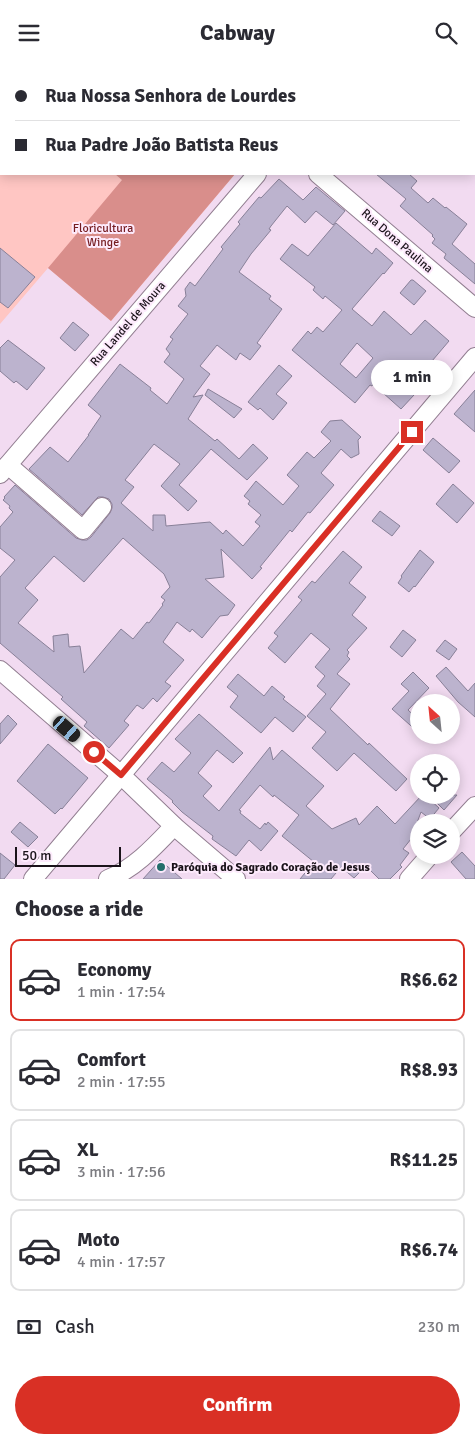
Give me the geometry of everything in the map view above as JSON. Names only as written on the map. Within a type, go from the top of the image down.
[{"type":"street","name":"Rua Landel de Moura","points":[[4,469],[256,175]]},
{"type":"street","name":"Rua Dona Paulina","points":[[319,175],[475,309]]},
{"type":"street","points":[[33,879],[475,357]]},
{"type":"street","points":[[4,469],[83,530],[102,507]]},
{"type":"street","points":[[0,670],[121,775],[174,826],[236,879]]},
{"type":"street","points":[[460,822],[475,806]]},
{"type":"street","points":[[108,879],[120,875],[154,848],[174,826]]},
{"type":"street","points":[[409,879],[422,864]]},
{"type":"green space","name":"Floricultura Winge","points":[[0,175],[234,175],[111,321],[48,268],[0,324]]},
{"type":"green space","points":[[116,175],[234,175],[111,321],[48,268],[122,180]]},
{"type":"building","points":[[377,175],[410,175],[417,181],[411,188],[428,203],[433,198],[467,224],[452,244],[475,264],[475,284],[444,258],[446,254],[432,243],[435,239],[433,235],[400,206],[406,199]]},
{"type":"building","points":[[279,179],[303,200],[316,187],[345,211],[333,225],[316,211],[305,223],[287,206],[239,272],[271,296],[269,299],[282,309],[257,343],[261,346],[250,360],[240,353],[236,360],[217,345],[200,366],[210,374],[193,397],[203,395],[188,419],[215,441],[217,439],[239,459],[253,444],[268,458],[247,480],[211,449],[179,485],[197,501],[188,511],[161,486],[180,464],[154,444],[125,480],[134,487],[121,503],[153,531],[153,515],[165,515],[166,526],[210,522],[223,534],[226,530],[243,546],[260,526],[255,522],[261,515],[248,504],[250,501],[244,496],[256,481],[283,505],[299,486],[287,475],[307,452],[314,458],[331,441],[321,432],[330,421],[342,420],[361,437],[358,440],[359,454],[351,458],[341,449],[321,473],[334,485],[292,532],[290,530],[252,579],[221,549],[224,577],[205,579],[235,605],[228,615],[220,616],[202,638],[192,629],[190,632],[177,622],[163,642],[184,660],[165,682],[171,686],[157,702],[153,698],[143,709],[137,705],[124,721],[129,725],[109,748],[84,726],[87,722],[61,699],[63,697],[0,643],[0,577],[15,560],[0,548],[0,527],[13,512],[9,508],[10,506],[3,500],[15,485],[76,538],[87,540],[91,537],[110,513],[112,504],[109,499],[98,497],[82,515],[29,469],[50,447],[68,462],[101,416],[88,405],[120,364],[151,388],[150,390],[167,404],[184,379],[164,362],[170,354],[166,349],[173,339],[170,337],[188,314],[178,306],[186,296],[185,289],[190,282],[195,286],[223,249],[221,247],[240,224],[238,222],[259,197],[261,198]],"holes":[[[123,538],[164,574],[170,587],[161,597],[165,600],[163,605],[149,623],[147,622],[133,639],[121,629],[84,673],[80,646],[69,647],[68,634],[53,636],[54,652],[18,623],[38,600],[25,588],[54,556],[84,582]]]},
{"type":"building","points":[[336,223],[372,254],[376,248],[393,263],[352,309],[372,326],[384,311],[411,335],[425,320],[449,341],[432,361],[435,364],[425,376],[415,366],[401,383],[414,395],[401,409],[373,384],[355,403],[292,350],[308,331],[311,334],[317,327],[323,332],[342,310],[325,296],[323,299],[313,290],[315,287],[280,259],[292,244],[308,256]],"holes":[[[357,343],[373,358],[356,378],[340,364]]]},
{"type":"building","points":[[0,248],[35,277],[8,308],[0,302]]},
{"type":"building","points":[[411,280],[426,291],[414,305],[400,293]]},
{"type":"building","points":[[73,322],[89,335],[75,351],[60,338]]},
{"type":"building","points":[[8,340],[45,368],[27,390],[16,381],[14,383],[0,371],[0,348]]},
{"type":"building","points":[[279,365],[292,376],[276,394],[287,403],[273,420],[260,408],[258,410],[248,402]]},
{"type":"building","points":[[208,389],[242,409],[234,418],[205,395]]},
{"type":"building","points":[[475,390],[475,432],[454,414]]},
{"type":"building","points":[[433,438],[460,461],[449,473],[423,450]]},
{"type":"building","points":[[453,484],[474,503],[457,523],[436,504]]},
{"type":"building","points":[[380,511],[400,526],[392,536],[372,521]]},
{"type":"building","points":[[420,550],[434,562],[409,592],[398,583]]},
{"type":"building","points":[[343,551],[362,567],[349,583],[366,597],[352,615],[367,628],[347,650],[349,652],[347,656],[350,659],[337,674],[350,684],[330,709],[407,779],[396,791],[354,753],[337,771],[312,748],[326,732],[307,716],[326,694],[317,686],[325,676],[315,667],[330,649],[311,633],[285,663],[268,648],[278,636],[274,633],[302,600],[298,597],[312,581],[315,583]]},
{"type":"building","points":[[403,630],[416,640],[402,657],[390,647]]},
{"type":"building","points":[[445,640],[457,649],[449,660],[436,651]]},
{"type":"building","points":[[446,667],[468,691],[475,683],[475,717],[460,704],[460,694],[451,694],[436,676]]},
{"type":"building","points":[[413,672],[429,688],[423,694],[410,694],[410,708],[408,710],[410,712],[410,725],[392,709],[409,691],[401,684]]},
{"type":"building","points":[[238,674],[264,696],[272,686],[285,697],[283,699],[306,717],[293,732],[275,717],[261,733],[230,707],[238,696],[227,687]]},
{"type":"building","points":[[199,714],[243,753],[233,763],[217,750],[198,773],[212,786],[203,796],[219,811],[270,747],[273,760],[282,750],[324,786],[306,806],[332,829],[356,818],[359,825],[377,806],[395,824],[414,804],[435,804],[439,808],[434,814],[424,814],[421,812],[420,814],[410,814],[410,840],[403,849],[409,853],[400,865],[402,867],[390,879],[379,879],[366,866],[354,878],[341,867],[331,879],[300,879],[314,862],[282,836],[299,815],[274,795],[273,797],[260,785],[239,810],[241,811],[240,813],[260,829],[268,822],[278,831],[261,851],[249,840],[236,856],[212,839],[213,836],[182,812],[173,801],[147,779],[162,762],[174,772],[191,753],[175,739]]},
{"type":"building","points":[[8,715],[17,724],[0,744],[0,724]]},
{"type":"building","points":[[48,744],[88,778],[62,809],[55,814],[17,781]]},
{"type":"building","points":[[438,804],[449,804],[444,810]]},
{"type":"building","points":[[20,822],[38,837],[28,847],[11,832]]},
{"type":"building","points":[[462,852],[475,866],[475,879],[466,879],[453,864],[460,864],[460,854]]},
{"type":"building","points":[[0,853],[15,865],[4,879],[0,879]]},
{"type":"building","name":"Paróquia do Sagrado Coração de Jesus","points":[[160,860],[182,879],[143,879]]},
{"type":"place","name":"Paróquia do Sagrado Coração de Jesus","points":[[161,867]]},
{"type":"route","points":[[94,752],[121,775],[412,432]]}]
